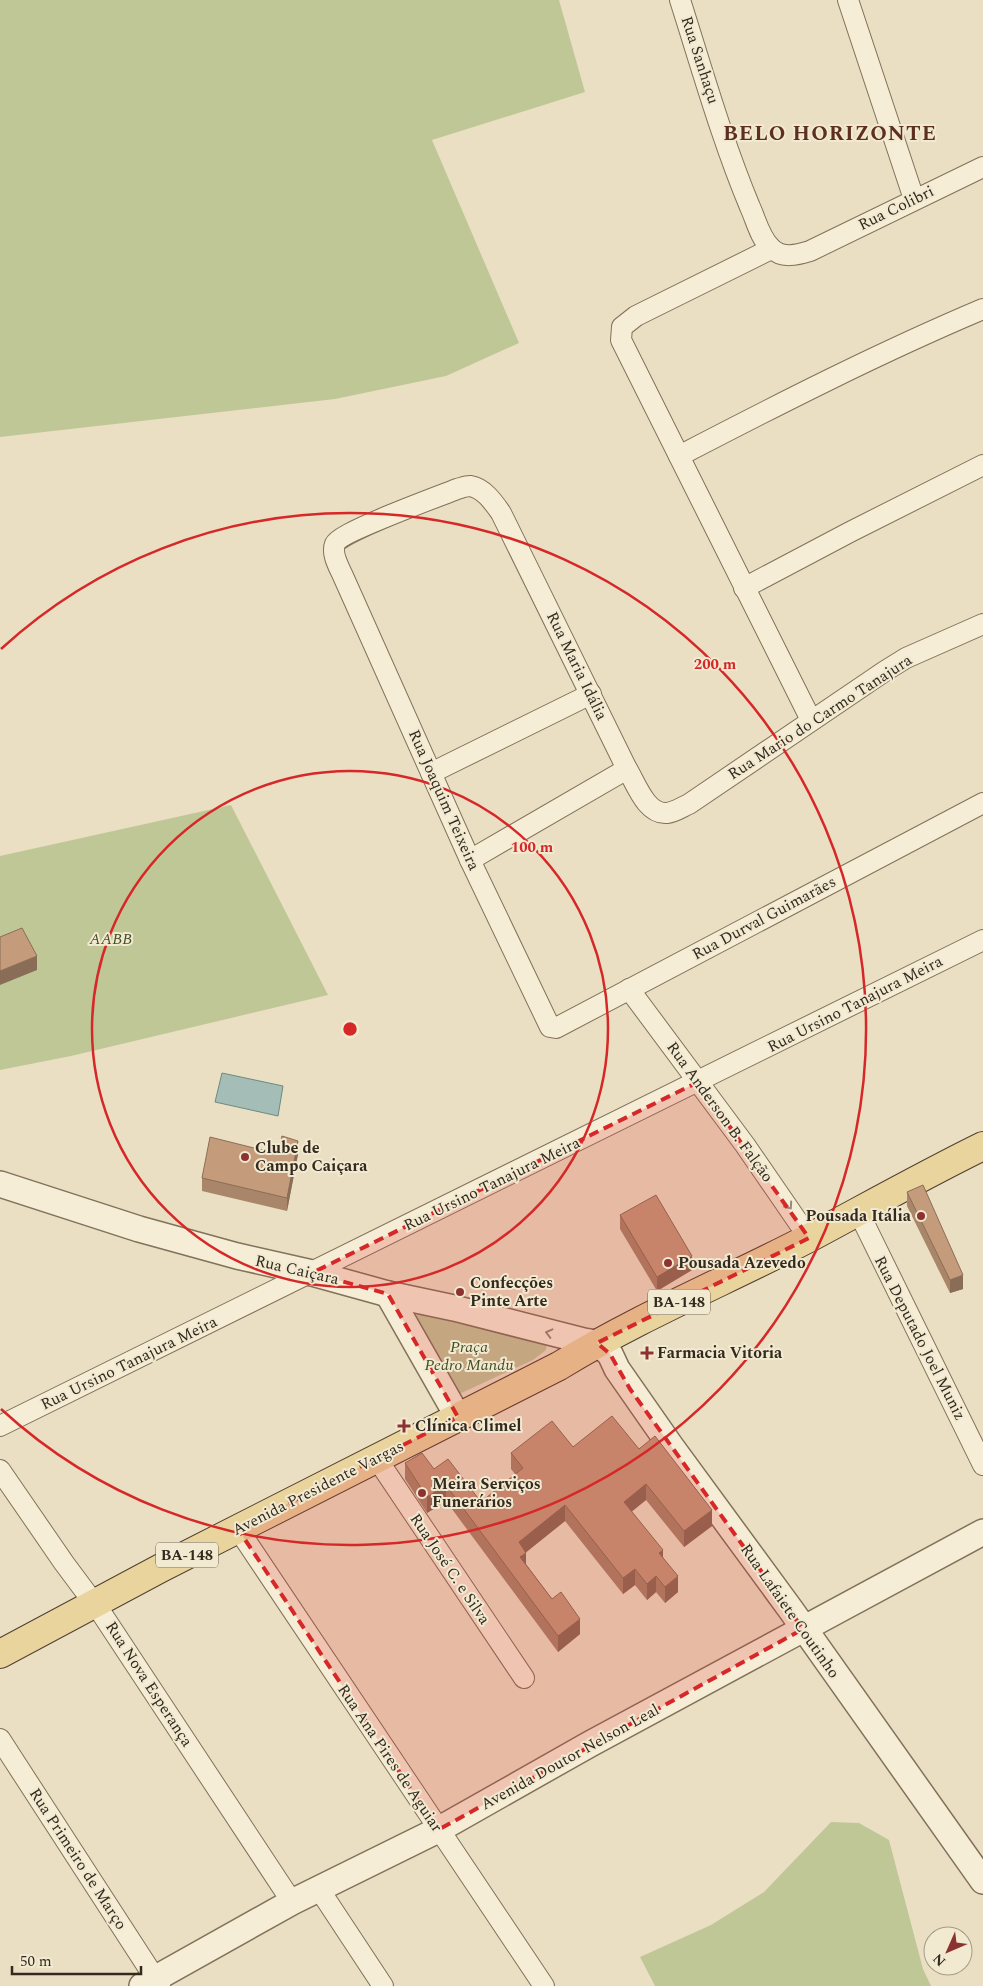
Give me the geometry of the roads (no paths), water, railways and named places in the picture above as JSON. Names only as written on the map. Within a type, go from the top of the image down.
[{"type":"main road","name":"Avenida Presidente Vargas","points":[[0,1654],[238,1529],[559,1366],[597,1343],[809,1238],[983,1146]]},
{"type":"street","name":"Rua Sanhaçu","points":[[680,0],[738,178],[764,239],[771,249]]},
{"type":"street","points":[[848,0],[914,199]]},
{"type":"street","name":"Rua Colibri","points":[[771,249],[784,256],[796,256],[810,251],[983,167]]},
{"type":"street","points":[[771,249],[660,303],[627,322],[622,327],[621,340],[811,720]]},
{"type":"street","points":[[679,456],[818,383],[904,342],[983,309]]},
{"type":"street","points":[[744,588],[983,465]]},
{"type":"street","name":"Rua Maria Idália","points":[[343,576],[334,550],[336,542],[341,537],[457,489],[470,486],[481,490],[492,500],[501,513],[645,801],[652,808],[660,812]]},
{"type":"street","name":"Rua Joaquim Teixeira","points":[[343,576],[470,860],[547,1021]]},
{"type":"street","name":"Rua Mario do Carmo Tanajura","points":[[660,812],[668,813],[689,804],[811,720],[906,658],[983,624]]},
{"type":"street","points":[[432,773],[591,694]]},
{"type":"street","points":[[470,860],[628,769]]},
{"type":"street","name":"Rua Durval Guimarães","points":[[547,1021],[550,1027],[556,1028],[983,803]]},
{"type":"street","name":"Rua Ursino Tanajura Meira","points":[[0,1426],[983,940]]},
{"type":"street","name":"Rua Anderson B. Falção","points":[[629,989],[774,1185],[809,1238]]},
{"type":"street","name":"Rua Caiçara","points":[[0,1184],[139,1229],[237,1256],[312,1273],[388,1294],[436,1303],[576,1340],[597,1343]]},
{"type":"street","name":"Rua Deputado Joel Muniz","points":[[858,1211],[983,1465]]},
{"type":"street","points":[[388,1294],[458,1417]]},
{"type":"street","name":"Rua Lafaiete Coutinho","points":[[597,1343],[610,1354],[617,1369],[630,1388],[983,1881]]},
{"type":"street","name":"Rua José C. e Silva","points":[[376,1459],[524,1678]]},
{"type":"street","name":"Rua Nova Esperança","points":[[0,1470],[94,1604],[292,1902]]},
{"type":"street","name":"Rua Ana Pires de Aguiar","points":[[238,1529],[544,1986]]},
{"type":"street","name":"Avenida Doutor Nelson Leal","points":[[152,1983],[292,1902],[438,1830],[590,1744],[983,1532]]},
{"type":"street","name":"Rua Primeiro de Março","points":[[0,1739],[152,1983]]},
{"type":"street","points":[[319,1889],[383,1986]]},
{"type":"water","points":[[222,1073],[283,1086],[278,1116],[215,1102]]},
{"type":"place","name":"Clube de Campo Caiçara","points":[[245,1157]]},
{"type":"place","name":"Pousada Itália","points":[[921,1216]]},
{"type":"place","name":"Pousada Azevedo","points":[[668,1263]]},
{"type":"place","name":"Confecções Pinte Arte","points":[[460,1292]]},
{"type":"place","name":"Farmacia Vitoria","points":[[647,1353]]},
{"type":"place","name":"Clínica Climel","points":[[404,1426]]},
{"type":"place","name":"Meira Serviços Funerários","points":[[422,1493]]},
{"type":"district","name":"BELO HORIZONTE","points":[[830,134]]},
{"type":"park label","name":"AABB","points":[[111,939]]},
{"type":"park label","name":"Praça Pedro Mandu","points":[[469,1356]]}]
